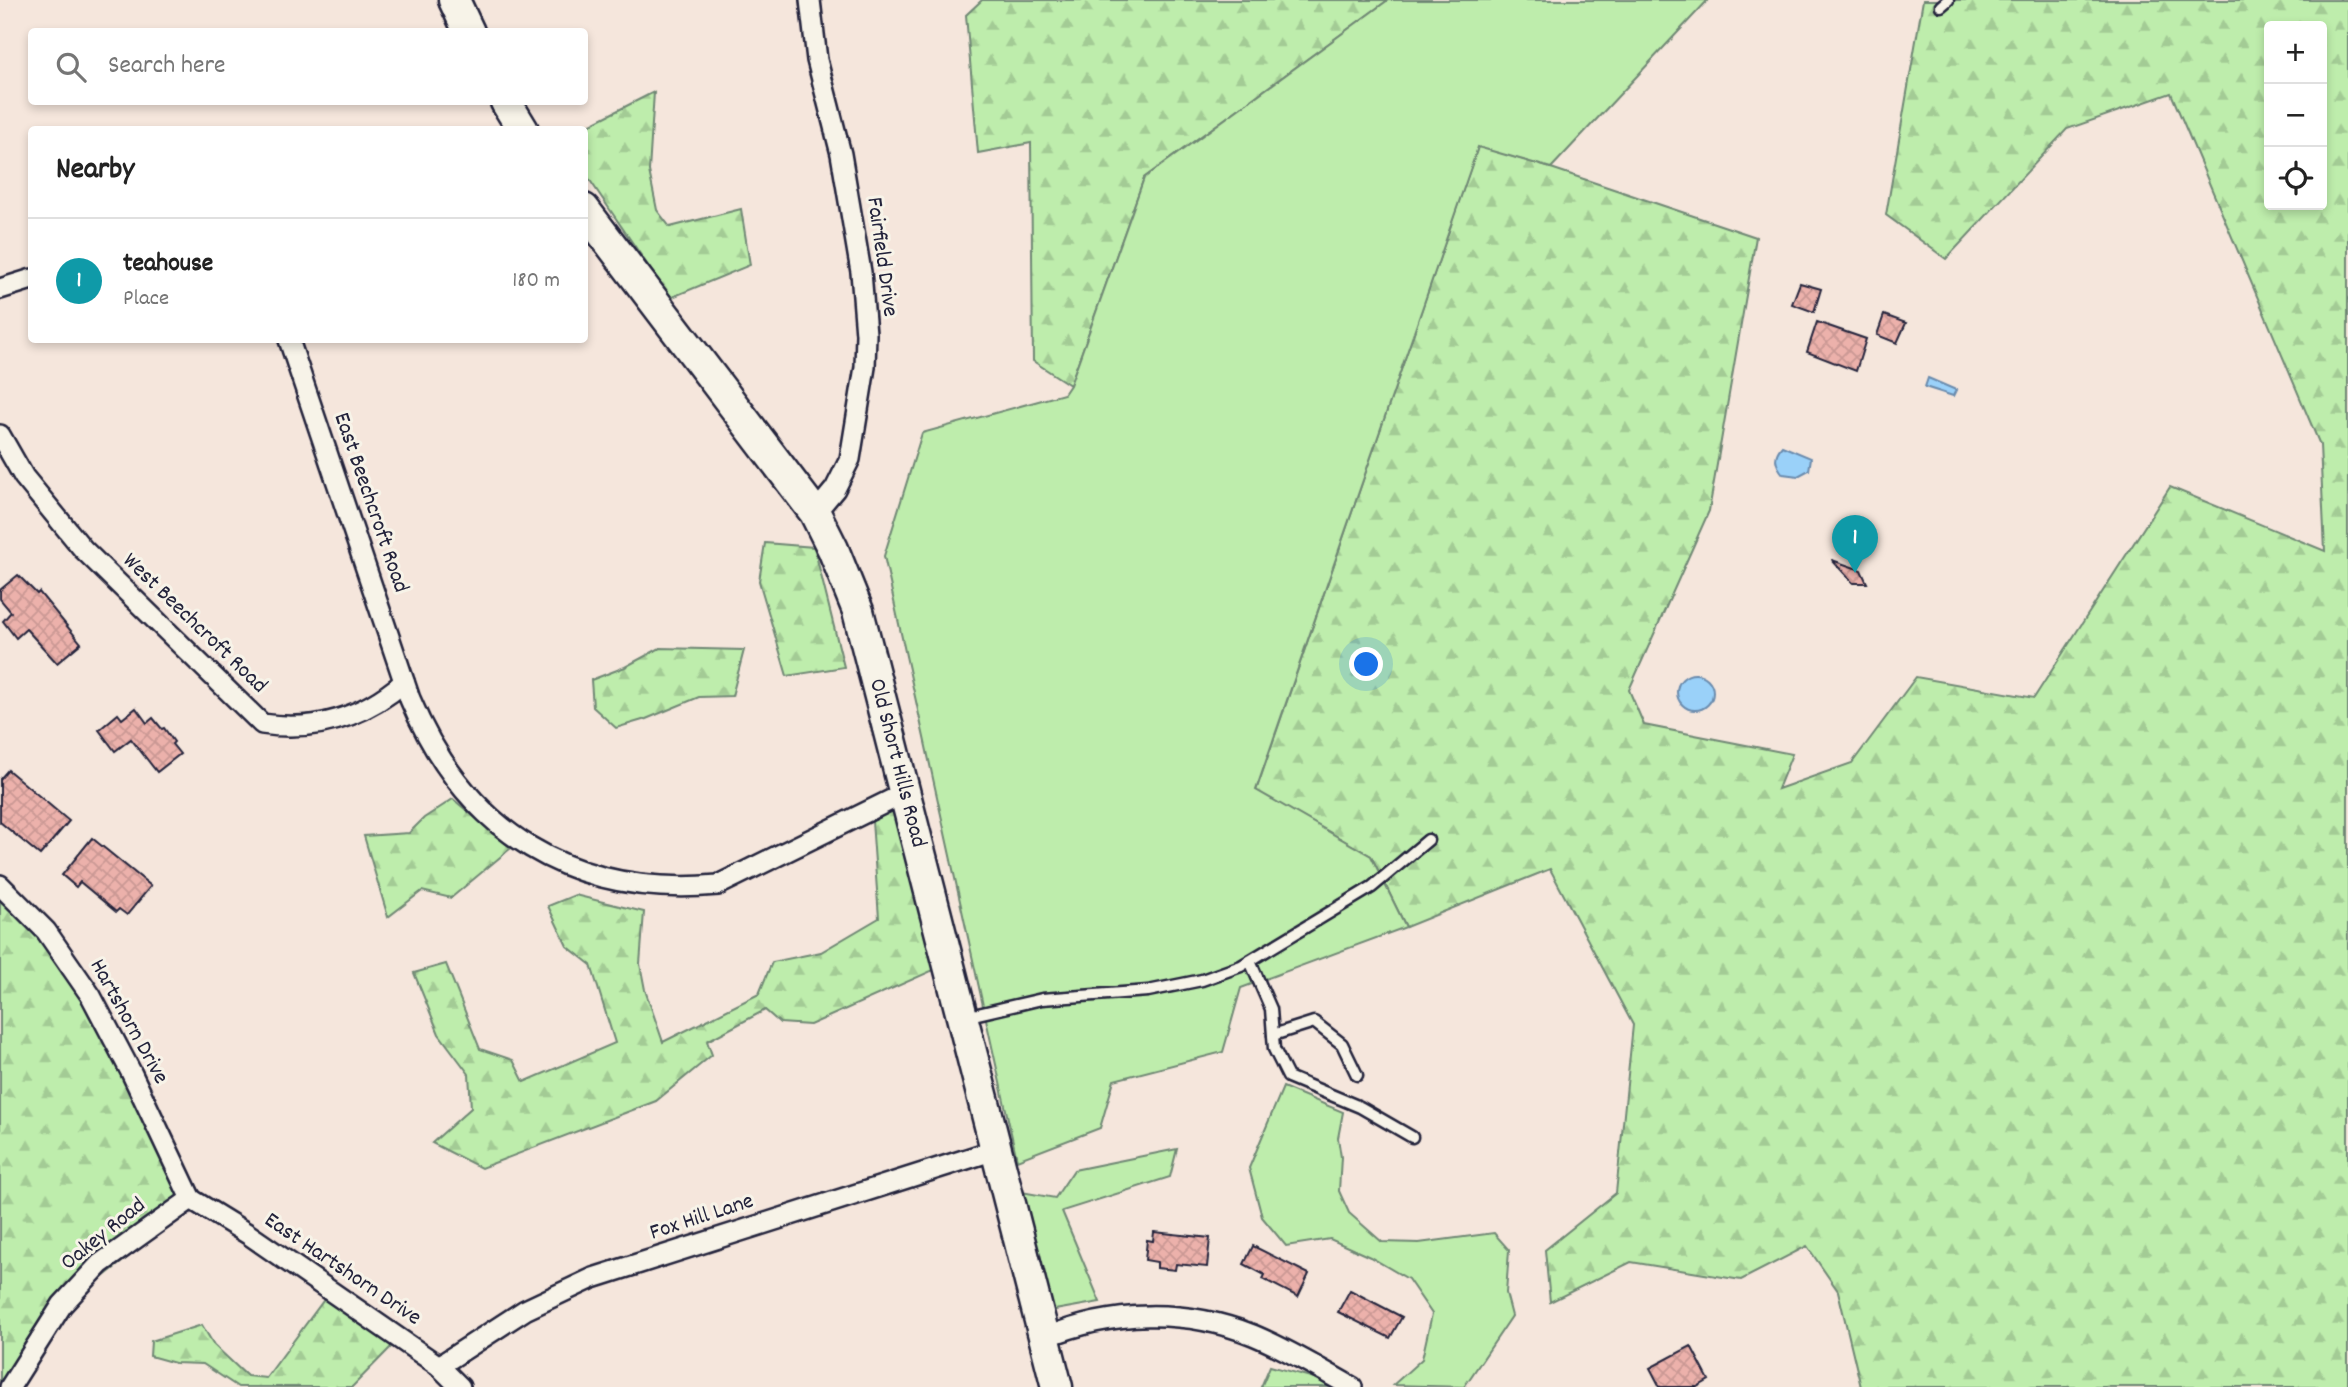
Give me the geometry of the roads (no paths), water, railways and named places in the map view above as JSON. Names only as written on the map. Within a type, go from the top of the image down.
[{"type":"main road","points":[[454,0],[467,28]]},
{"type":"main road","name":"Old Short Hills Road","points":[[588,214],[815,513],[858,611],[1057,1387]]},
{"type":"street","name":"Fairfield Drive","points":[[810,0],[817,60],[841,154],[861,272],[866,334],[865,367],[850,459],[835,489],[815,513]]},
{"type":"street","points":[[0,289],[28,280]]},
{"type":"street","name":"East Beechcroft Road","points":[[290,343],[423,731],[438,757],[474,803],[496,823],[545,856],[610,880],[659,887],[718,885],[905,793]]},
{"type":"street","name":"West Beechcroft Road","points":[[0,435],[24,477],[83,549],[262,724],[295,727],[344,719],[374,705],[404,682]]},
{"type":"street","name":"Hartshorn Drive","points":[[0,885],[46,931],[91,996],[131,1072],[191,1199]]},
{"type":"street","name":"Fox Hill Lane","points":[[439,1366],[525,1310],[593,1278],[995,1150]]},
{"type":"street","name":"East Hartshorn Drive","points":[[191,1199],[248,1234],[439,1366],[460,1387]]},
{"type":"street","name":"Oakey Road","points":[[10,1387],[62,1305],[90,1275],[139,1235],[191,1199]]},
{"type":"street","points":[[1044,1338],[1079,1325],[1119,1317],[1161,1315],[1202,1319],[1255,1336],[1352,1387]]},
{"type":"lane","points":[[961,1018],[1042,999],[1148,991],[1202,980],[1250,961],[1372,887],[1428,840]]},
{"type":"lane","points":[[1250,961],[1271,1009],[1274,1049],[1288,1077],[1360,1107],[1412,1137]]},
{"type":"lane","points":[[1273,1035],[1314,1021],[1342,1044],[1357,1075]]},
{"type":"water","points":[[1928,378],[1956,390],[1953,396],[1925,387]]},
{"type":"water","points":[[1782,446],[1811,458],[1809,470],[1798,476],[1783,474],[1776,460]]},
{"type":"water","points":[[1695,674],[1707,680],[1713,692],[1707,704],[1695,710],[1683,704],[1677,692],[1683,680]]},
{"type":"place","name":"teahouse","points":[[1855,573]]}]
